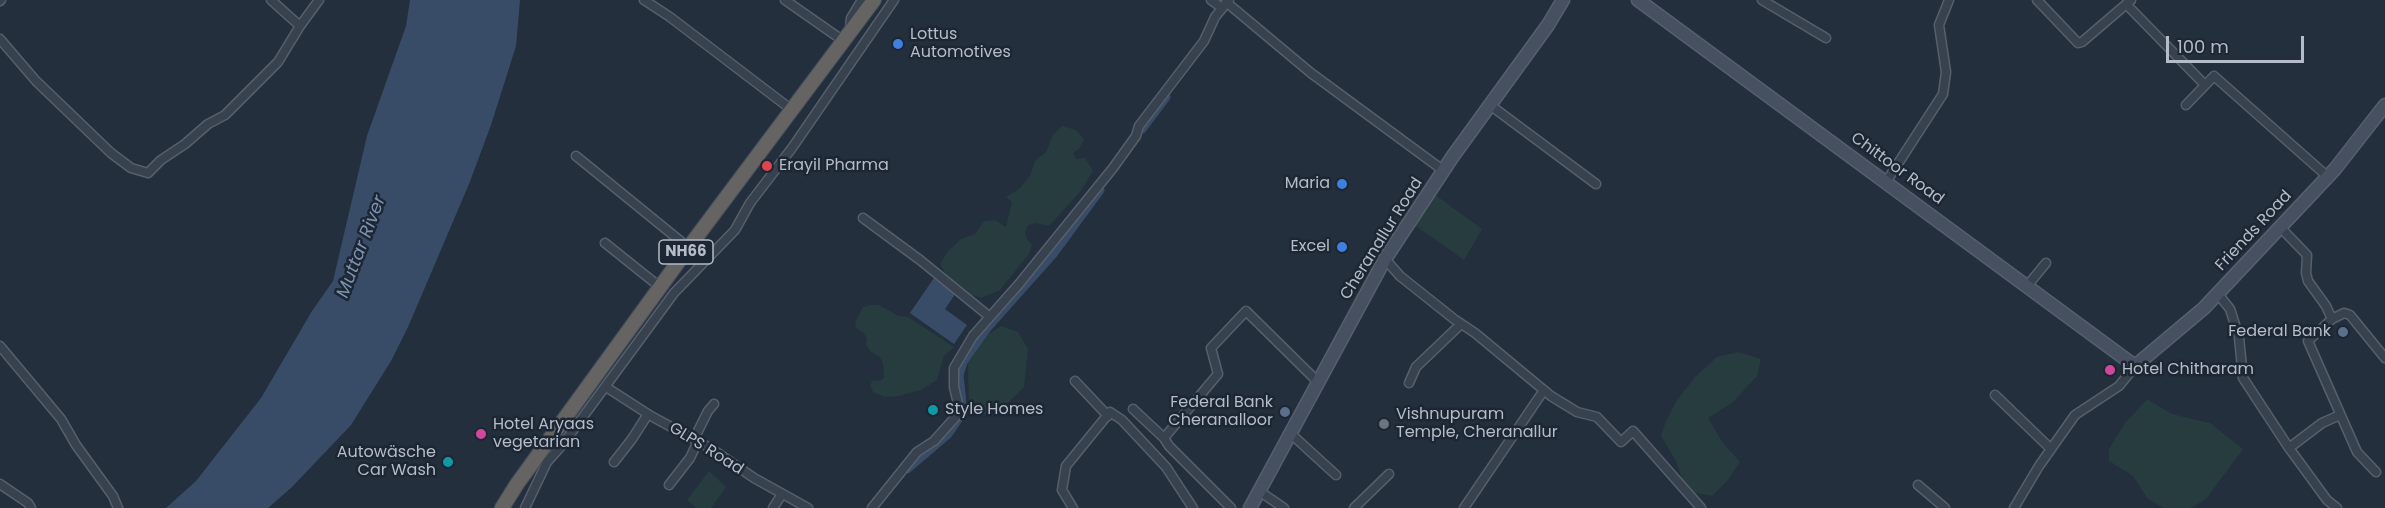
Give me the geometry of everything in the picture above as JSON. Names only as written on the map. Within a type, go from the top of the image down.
[{"type":"highway","name":"NH66","points":[[502,508],[688,248],[874,0]]},
{"type":"main road","name":"Cheranallur Road","points":[[1250,508],[1385,259],[1563,0]]},
{"type":"main road","name":"Chittoor Road","points":[[1638,0],[2135,366]]},
{"type":"main road","name":"Friends Road","points":[[2135,366],[2205,308],[2328,177],[2385,105]]},
{"type":"street","points":[[271,0],[300,26]]},
{"type":"street","points":[[0,39],[36,81],[111,153],[131,168],[148,173],[161,160],[185,144],[208,124],[225,115],[279,62],[300,26],[319,0]]},
{"type":"street","points":[[644,0],[670,17],[792,110]]},
{"type":"street","points":[[785,0],[847,38],[851,18],[862,0]]},
{"type":"street","points":[[525,508],[547,462],[606,387],[674,293],[735,230],[750,203],[792,148],[894,0]]},
{"type":"street","points":[[1211,0],[1226,4],[1311,73],[1444,171]]},
{"type":"street","points":[[1762,0],[1826,38]]},
{"type":"street","points":[[1886,182],[1943,94],[1946,72],[1940,25],[1949,0]]},
{"type":"street","points":[[2037,0],[2078,43],[2128,2],[2205,85]]},
{"type":"street","points":[[872,508],[917,452],[934,441],[960,412],[954,387],[954,368],[973,336],[1113,168],[1136,136],[1139,126],[1204,41],[1215,17],[1226,4]]},
{"type":"street","points":[[2186,105],[2214,76],[2328,177]]},
{"type":"street","points":[[1490,105],[1596,184]]},
{"type":"street","points":[[576,156],[688,248]]},
{"type":"street","points":[[863,218],[921,260],[990,317]]},
{"type":"street","points":[[2280,227],[2307,255],[2308,281],[2326,306],[2332,320]]},
{"type":"street","points":[[605,243],[660,287]]},
{"type":"street","points":[[1385,259],[1400,276],[1544,390],[1576,412],[1597,417],[1621,442],[1633,430],[1701,508]]},
{"type":"street","points":[[2027,286],[2046,263]]},
{"type":"street","points":[[2218,294],[2230,309],[2239,337],[2243,378],[2289,448],[2327,500],[2337,508]]},
{"type":"street","points":[[1164,438],[1218,374],[1211,348],[1246,311],[1317,381]]},
{"type":"street","points":[[2376,472],[2357,452],[2308,341],[2332,320],[2344,313],[2350,315],[2385,358]]},
{"type":"street","points":[[1409,383],[1416,368],[1461,324]]},
{"type":"street","points":[[0,346],[61,419],[76,445],[113,496],[118,508]]},
{"type":"street","points":[[2014,508],[2075,415],[2119,386],[2135,366]]},
{"type":"street","points":[[1075,381],[1108,416]]},
{"type":"street","name":"GLPS Road","points":[[606,387],[808,508]]},
{"type":"street","points":[[1464,508],[1544,390]]},
{"type":"street","points":[[1995,395],[2051,449]]},
{"type":"street","points":[[669,485],[690,458],[708,411],[714,404]]},
{"type":"street","points":[[1133,409],[1231,508]]},
{"type":"street","points":[[1073,508],[1062,490],[1066,466],[1110,412],[1122,420],[1166,467],[1194,508]]},
{"type":"street","points":[[614,462],[648,414]]},
{"type":"street","points":[[2289,448],[2322,423],[2340,415]]},
{"type":"street","points":[[1290,433],[1336,475]]},
{"type":"street","points":[[1354,508],[1389,474]]},
{"type":"street","points":[[0,484],[28,503],[31,508]]},
{"type":"street","points":[[1918,485],[1945,508]]},
{"type":"street","points":[[1259,491],[1284,508]]},
{"type":"street","points":[[773,508],[782,494]]},
{"type":"green space","points":[[1062,126],[1076,130],[1084,139],[1079,149],[1073,153],[1076,159],[1085,158],[1093,171],[1080,192],[1049,226],[1037,223],[1028,225],[1025,233],[1032,245],[1029,254],[1000,290],[982,298],[967,294],[947,276],[940,264],[948,251],[961,239],[975,234],[984,221],[995,220],[1006,227],[1012,202],[1006,197],[1020,188],[1030,176],[1035,161],[1046,152],[1053,135]]},
{"type":"green space","points":[[1434,194],[1482,229],[1464,260],[1416,226]]},
{"type":"green space","points":[[878,305],[899,316],[908,317],[954,347],[944,356],[937,380],[921,390],[899,396],[885,397],[873,392],[870,385],[873,380],[879,381],[884,378],[883,363],[880,357],[870,351],[864,333],[856,328],[855,322],[863,307]]},
{"type":"green space","points":[[1001,326],[1018,332],[1028,349],[1024,387],[1009,402],[991,413],[979,416],[969,413],[968,363],[982,338]]},
{"type":"green space","points":[[1738,352],[1761,359],[1757,376],[1732,403],[1708,418],[1723,443],[1740,462],[1727,481],[1712,496],[1686,491],[1676,461],[1661,436],[1666,421],[1677,400],[1695,377],[1717,357]]},
{"type":"green space","points":[[2147,399],[2172,414],[2210,423],[2243,449],[2206,499],[2191,508],[2164,508],[2148,499],[2133,476],[2109,461],[2109,449],[2125,423]]},
{"type":"green space","points":[[709,471],[726,487],[711,508],[696,508],[687,500]]},
{"type":"water","name":"Muttar River","points":[[410,0],[520,0],[516,46],[491,125],[469,184],[408,327],[391,361],[351,425],[292,487],[268,508],[166,508],[196,481],[261,398],[312,311],[333,281],[367,136],[406,26]]},
{"type":"water","points":[[936,275],[958,290],[945,309],[967,325],[954,344],[910,313]]},
{"type":"waterway","points":[[1142,129],[1166,97]]},
{"type":"waterway","points":[[907,469],[948,434],[963,412],[959,375],[963,362],[987,328],[1053,254],[1100,190]]},
{"type":"place","name":"Lottus Automotives","points":[[898,44]]},
{"type":"place","name":"Erayil Pharma","points":[[767,166]]},
{"type":"place","name":"Maria","points":[[1342,184]]},
{"type":"place","name":"Excel","points":[[1342,247]]},
{"type":"place","name":"Federal Bank","points":[[2343,332]]},
{"type":"place","name":"Hotel Chitharam","points":[[2110,370]]},
{"type":"place","name":"Style Homes","points":[[933,410]]},
{"type":"place","name":"Federal Bank Cheranalloor","points":[[1285,412]]},
{"type":"place","name":"Vishnupuram Temple, Cheranallur","points":[[1384,424]]},
{"type":"place","name":"Hotel Aryaas vegetarian","points":[[481,434]]},
{"type":"place","name":"Autowäsche Car Wash","points":[[448,462]]}]
